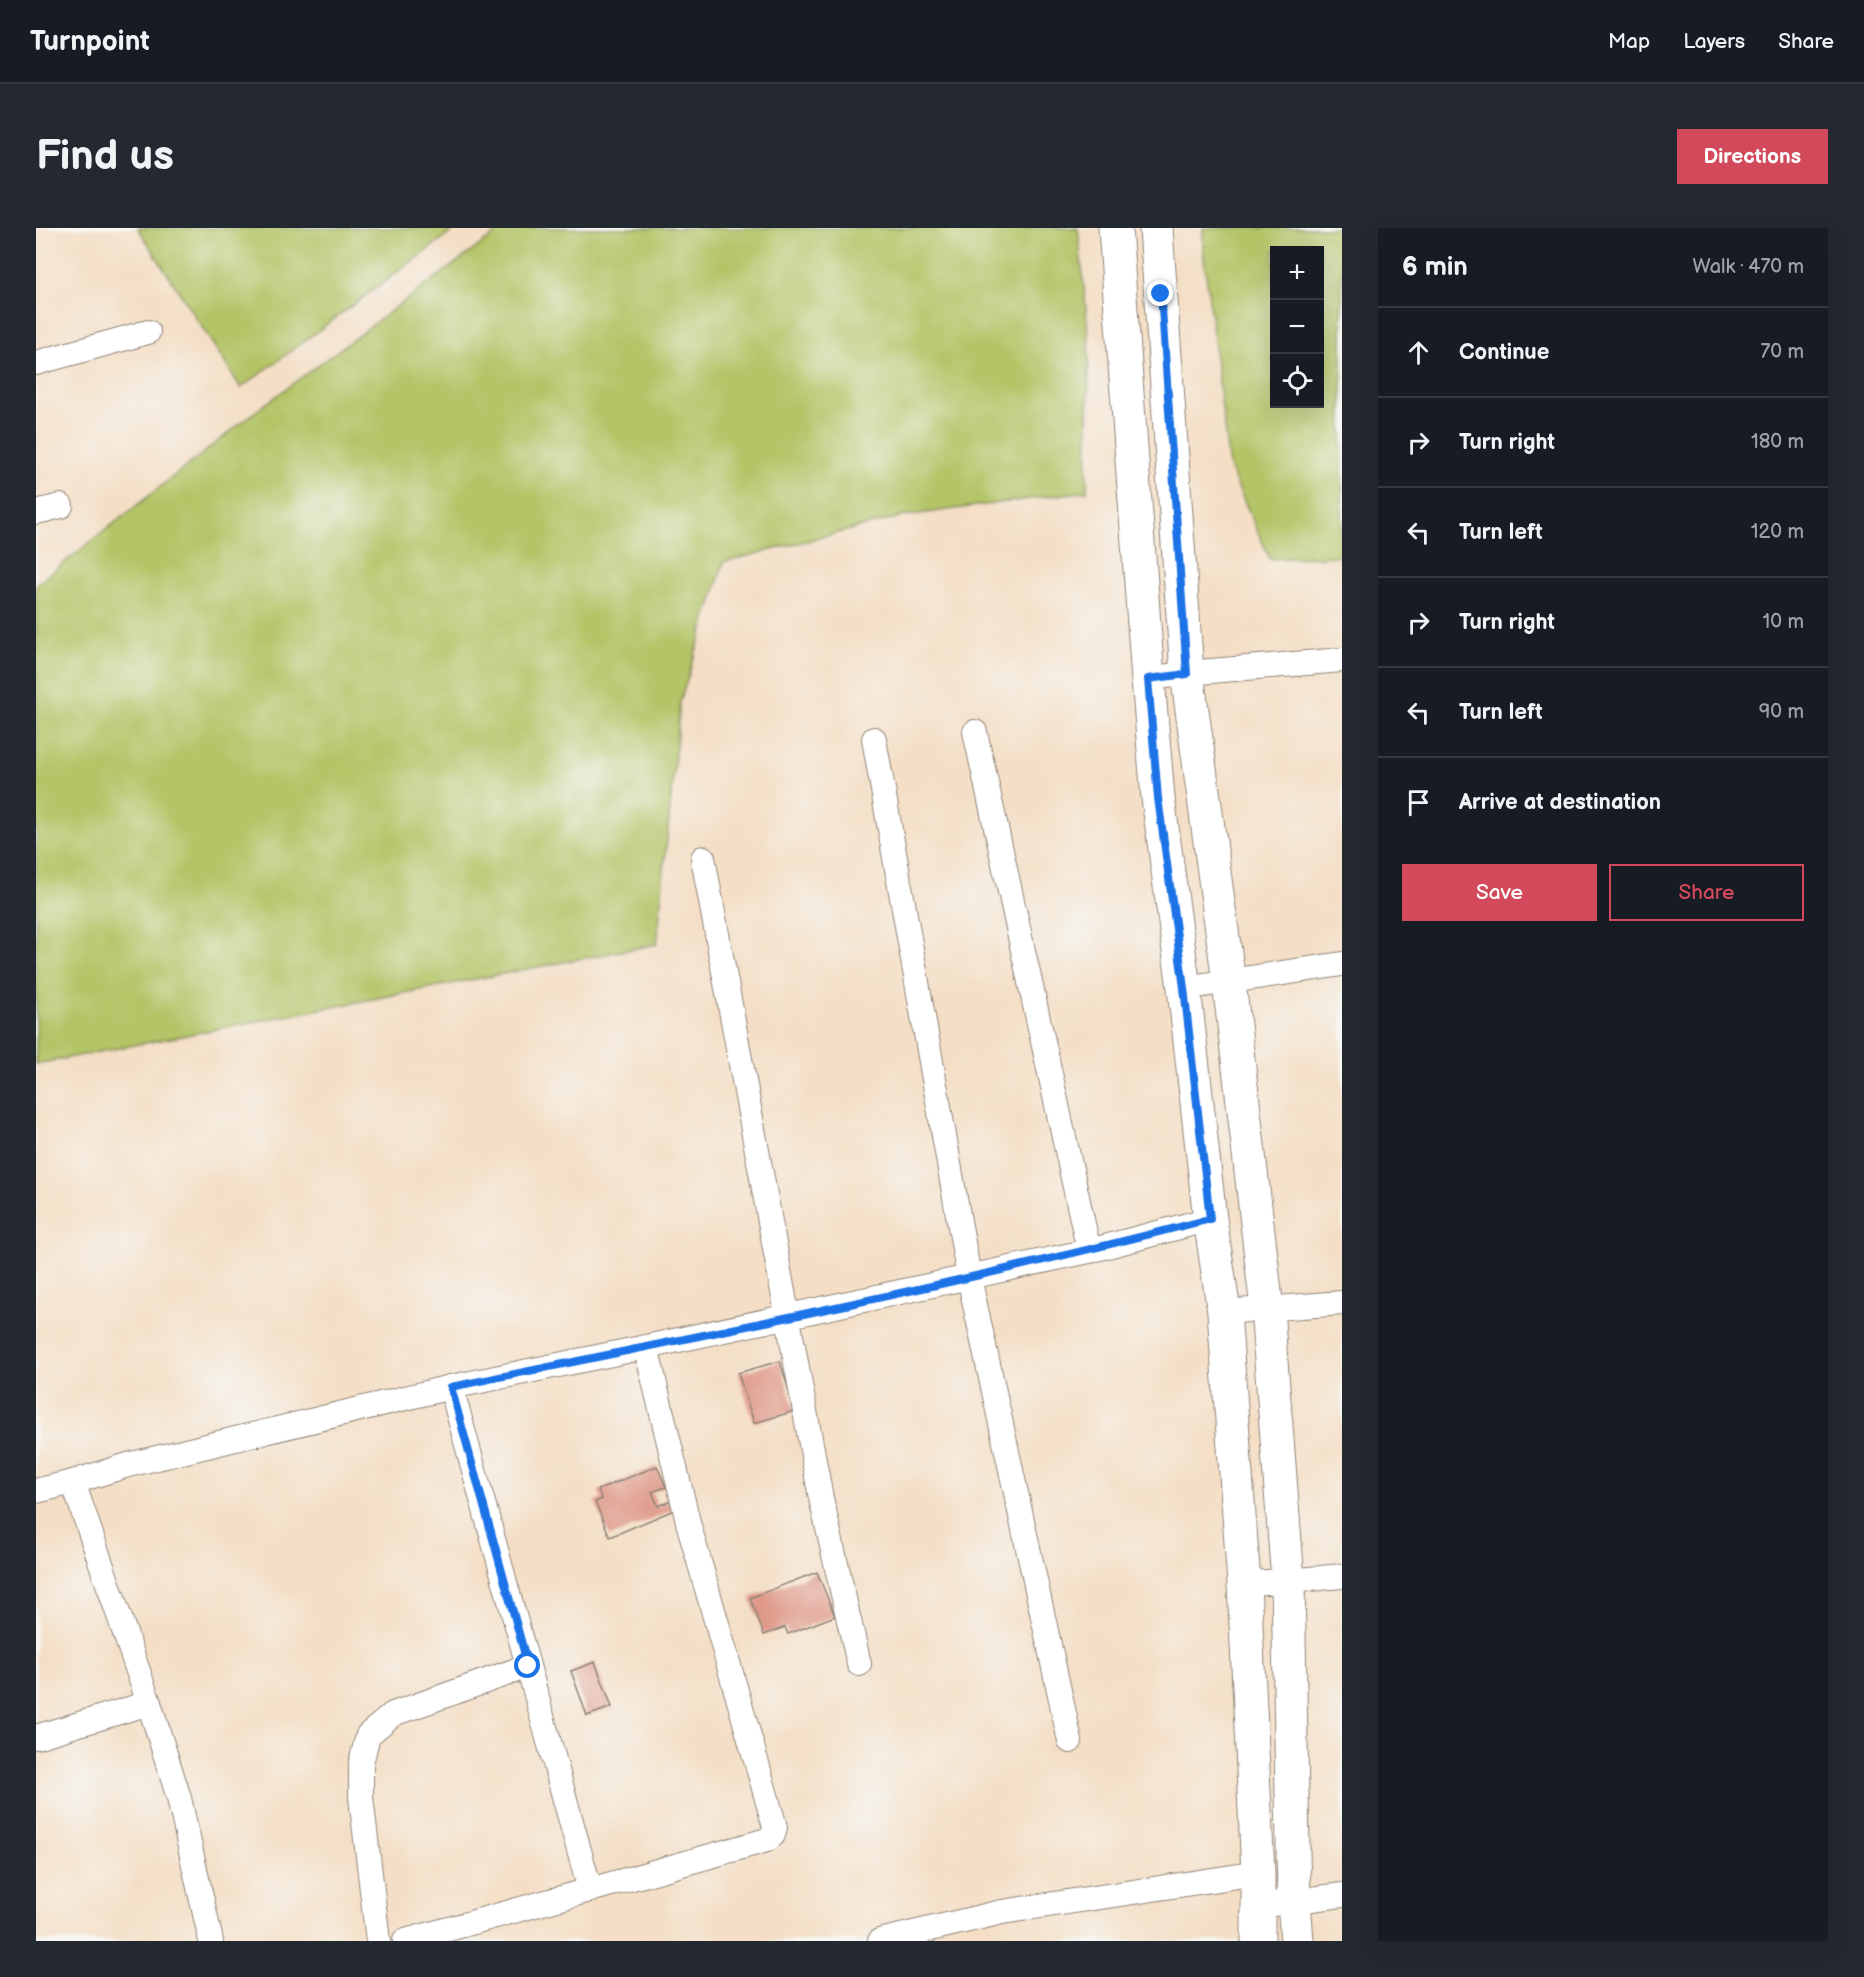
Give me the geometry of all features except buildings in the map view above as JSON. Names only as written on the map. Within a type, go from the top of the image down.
[{"type":"main road","points":[[1115,228],[1158,798],[1184,988],[1210,1219],[1224,1312],[1244,1583],[1258,1873],[1258,1941]]},
{"type":"main road","points":[[1156,228],[1187,674],[1229,982],[1267,1309],[1288,1581],[1294,1901],[1297,1941]]},
{"type":"street","points":[[36,363],[148,332]]},
{"type":"street","points":[[36,512],[61,506]]},
{"type":"street","points":[[1148,679],[1342,660]]},
{"type":"street","points":[[975,732],[1089,1251]]},
{"type":"street","points":[[874,739],[969,1277],[1070,1741]]},
{"type":"street","points":[[703,858],[821,1498],[859,1664]]},
{"type":"street","points":[[1184,988],[1342,964]]},
{"type":"street","points":[[36,1491],[128,1465],[451,1387],[1089,1251],[1210,1219]]},
{"type":"street","points":[[1224,1312],[1342,1303]]},
{"type":"street","points":[[405,1941],[767,1840],[773,1835],[775,1827],[689,1526],[646,1347]]},
{"type":"street","points":[[451,1387],[590,1890]]},
{"type":"street","points":[[73,1482],[150,1703],[179,1798],[212,1941]]},
{"type":"street","points":[[1244,1583],[1342,1576]]},
{"type":"street","points":[[378,1941],[361,1797],[361,1763],[368,1735],[393,1714],[528,1666]]},
{"type":"street","points":[[36,1737],[150,1703]]},
{"type":"street","points":[[880,1941],[1002,1912],[1258,1873]]},
{"type":"street","points":[[1258,1906],[1342,1894]]},
{"type":"green space","points":[[138,228],[457,228],[241,388]]},
{"type":"green space","points":[[503,228],[1078,228],[1089,340],[1087,491],[904,516],[724,562],[680,702],[657,944],[36,1064],[36,585],[264,405]]},
{"type":"green space","points":[[1203,228],[1342,228],[1342,556],[1270,559],[1229,467],[1203,249]]},
{"type":"route","points":[[528,1666],[451,1387],[1089,1251],[1210,1219],[1184,988],[1158,798],[1148,679],[1187,674],[1161,294]]}]
